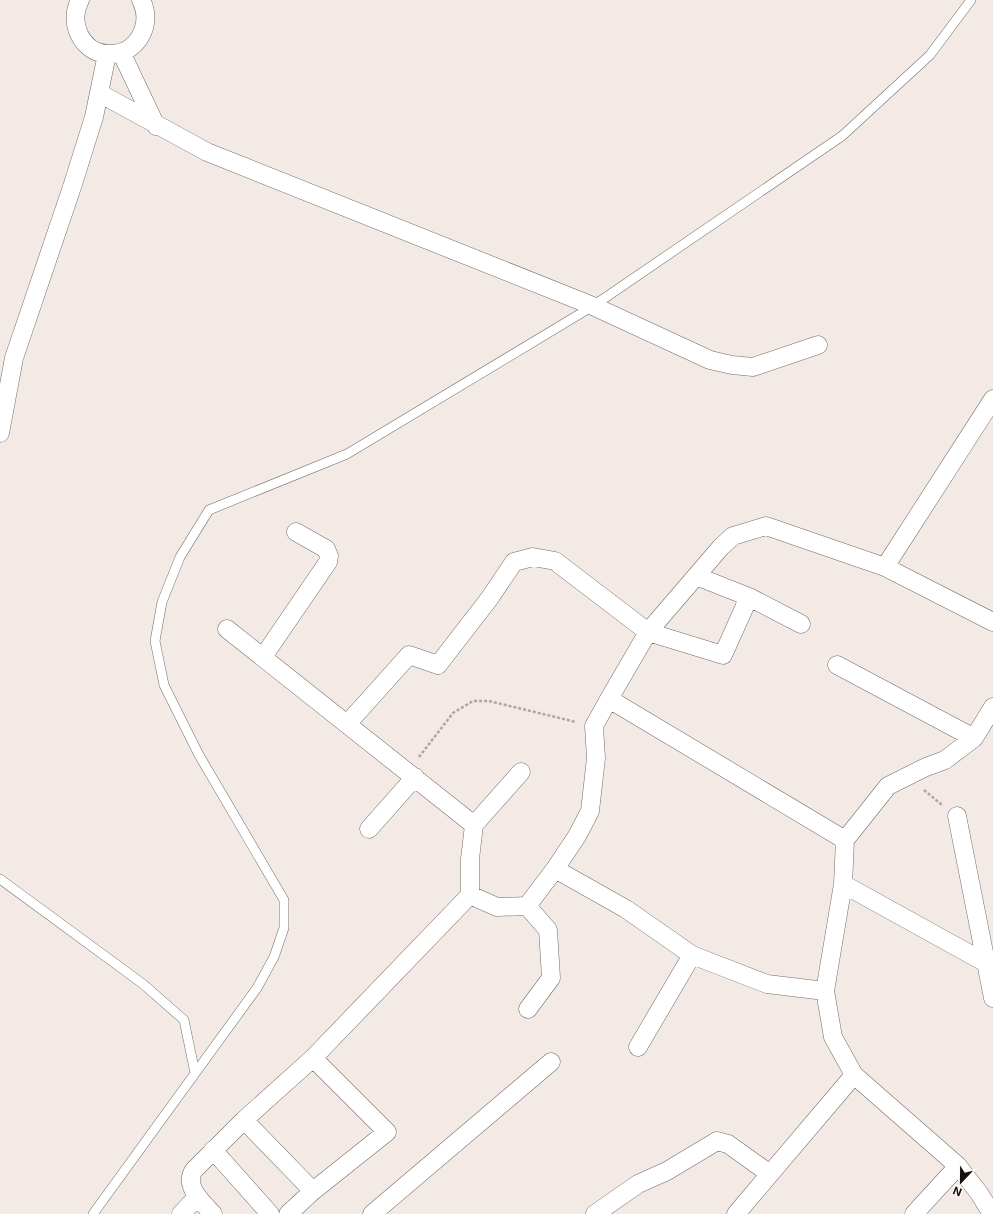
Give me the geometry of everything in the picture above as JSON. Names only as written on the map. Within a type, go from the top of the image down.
[{"type":"street","points":[[80,0],[75,15],[76,28],[83,41],[94,50],[114,53],[133,46],[142,35],[146,21],[145,7],[141,0]]},
{"type":"street","points":[[0,433],[14,358],[72,187],[100,93],[114,53]]},
{"type":"street","points":[[114,53],[156,126]]},
{"type":"street","points":[[100,93],[156,126],[207,152],[593,306],[710,360],[732,365],[753,367],[818,345]]},
{"type":"street","points":[[885,567],[993,399]]},
{"type":"street","points":[[527,906],[555,869],[577,836],[590,810],[596,758],[594,726],[609,699],[648,632],[721,546],[733,536],[766,526],[885,567],[993,622]]},
{"type":"street","points":[[263,657],[328,562],[329,556],[326,549],[296,532]]},
{"type":"street","points":[[348,723],[409,655],[438,665],[489,599],[514,562],[533,557],[555,561],[648,632],[723,655],[749,597]]},
{"type":"street","points":[[696,576],[749,597],[801,624]]},
{"type":"street","points":[[227,629],[348,723],[474,825]]},
{"type":"street","points":[[838,665],[974,738]]},
{"type":"street","points":[[609,699],[845,840]]},
{"type":"street","points":[[992,1214],[986,1191],[854,1075],[833,1037],[825,991],[843,884],[845,840],[888,786],[897,780],[945,760],[974,738],[993,707]]},
{"type":"street","points":[[213,1214],[197,1196],[191,1184],[191,1175],[212,1150],[313,1058],[470,895],[470,859],[474,825],[521,772]]},
{"type":"street","points":[[369,829],[411,774]]},
{"type":"street","points":[[957,816],[989,963],[993,998]]},
{"type":"street","points":[[555,869],[626,909],[692,955],[767,984],[825,991]]},
{"type":"street","points":[[843,884],[989,963]]},
{"type":"street","points":[[470,895],[497,907],[527,906]]},
{"type":"street","points":[[527,906],[548,930],[551,978],[528,1009]]},
{"type":"street","points":[[638,1047],[692,955]]},
{"type":"street","points":[[288,1214],[313,1191],[387,1132],[313,1058]]},
{"type":"street","points":[[372,1214],[551,1062]]},
{"type":"street","points":[[736,1214],[854,1075]]},
{"type":"street","points":[[244,1120],[313,1191]]},
{"type":"street","points":[[594,1214],[638,1184],[667,1171],[717,1141],[728,1144],[770,1174]]},
{"type":"street","points":[[212,1150],[270,1214]]},
{"type":"street","points":[[914,1214],[958,1166]]},
{"type":"street","points":[[181,1214],[197,1196]]},
{"type":"lane","points":[[93,1214],[257,988],[274,956],[284,928],[284,900],[199,755],[164,685],[155,641],[162,602],[180,557],[209,510],[347,454],[593,306],[842,136],[930,55],[971,0]]},
{"type":"lane","points":[[0,879],[143,984],[184,1020],[195,1073]]},
{"type":"path","points":[[411,774],[453,713],[473,701],[489,701],[594,726]]},
{"type":"path","points":[[897,780],[918,785],[942,806],[957,816]]}]
